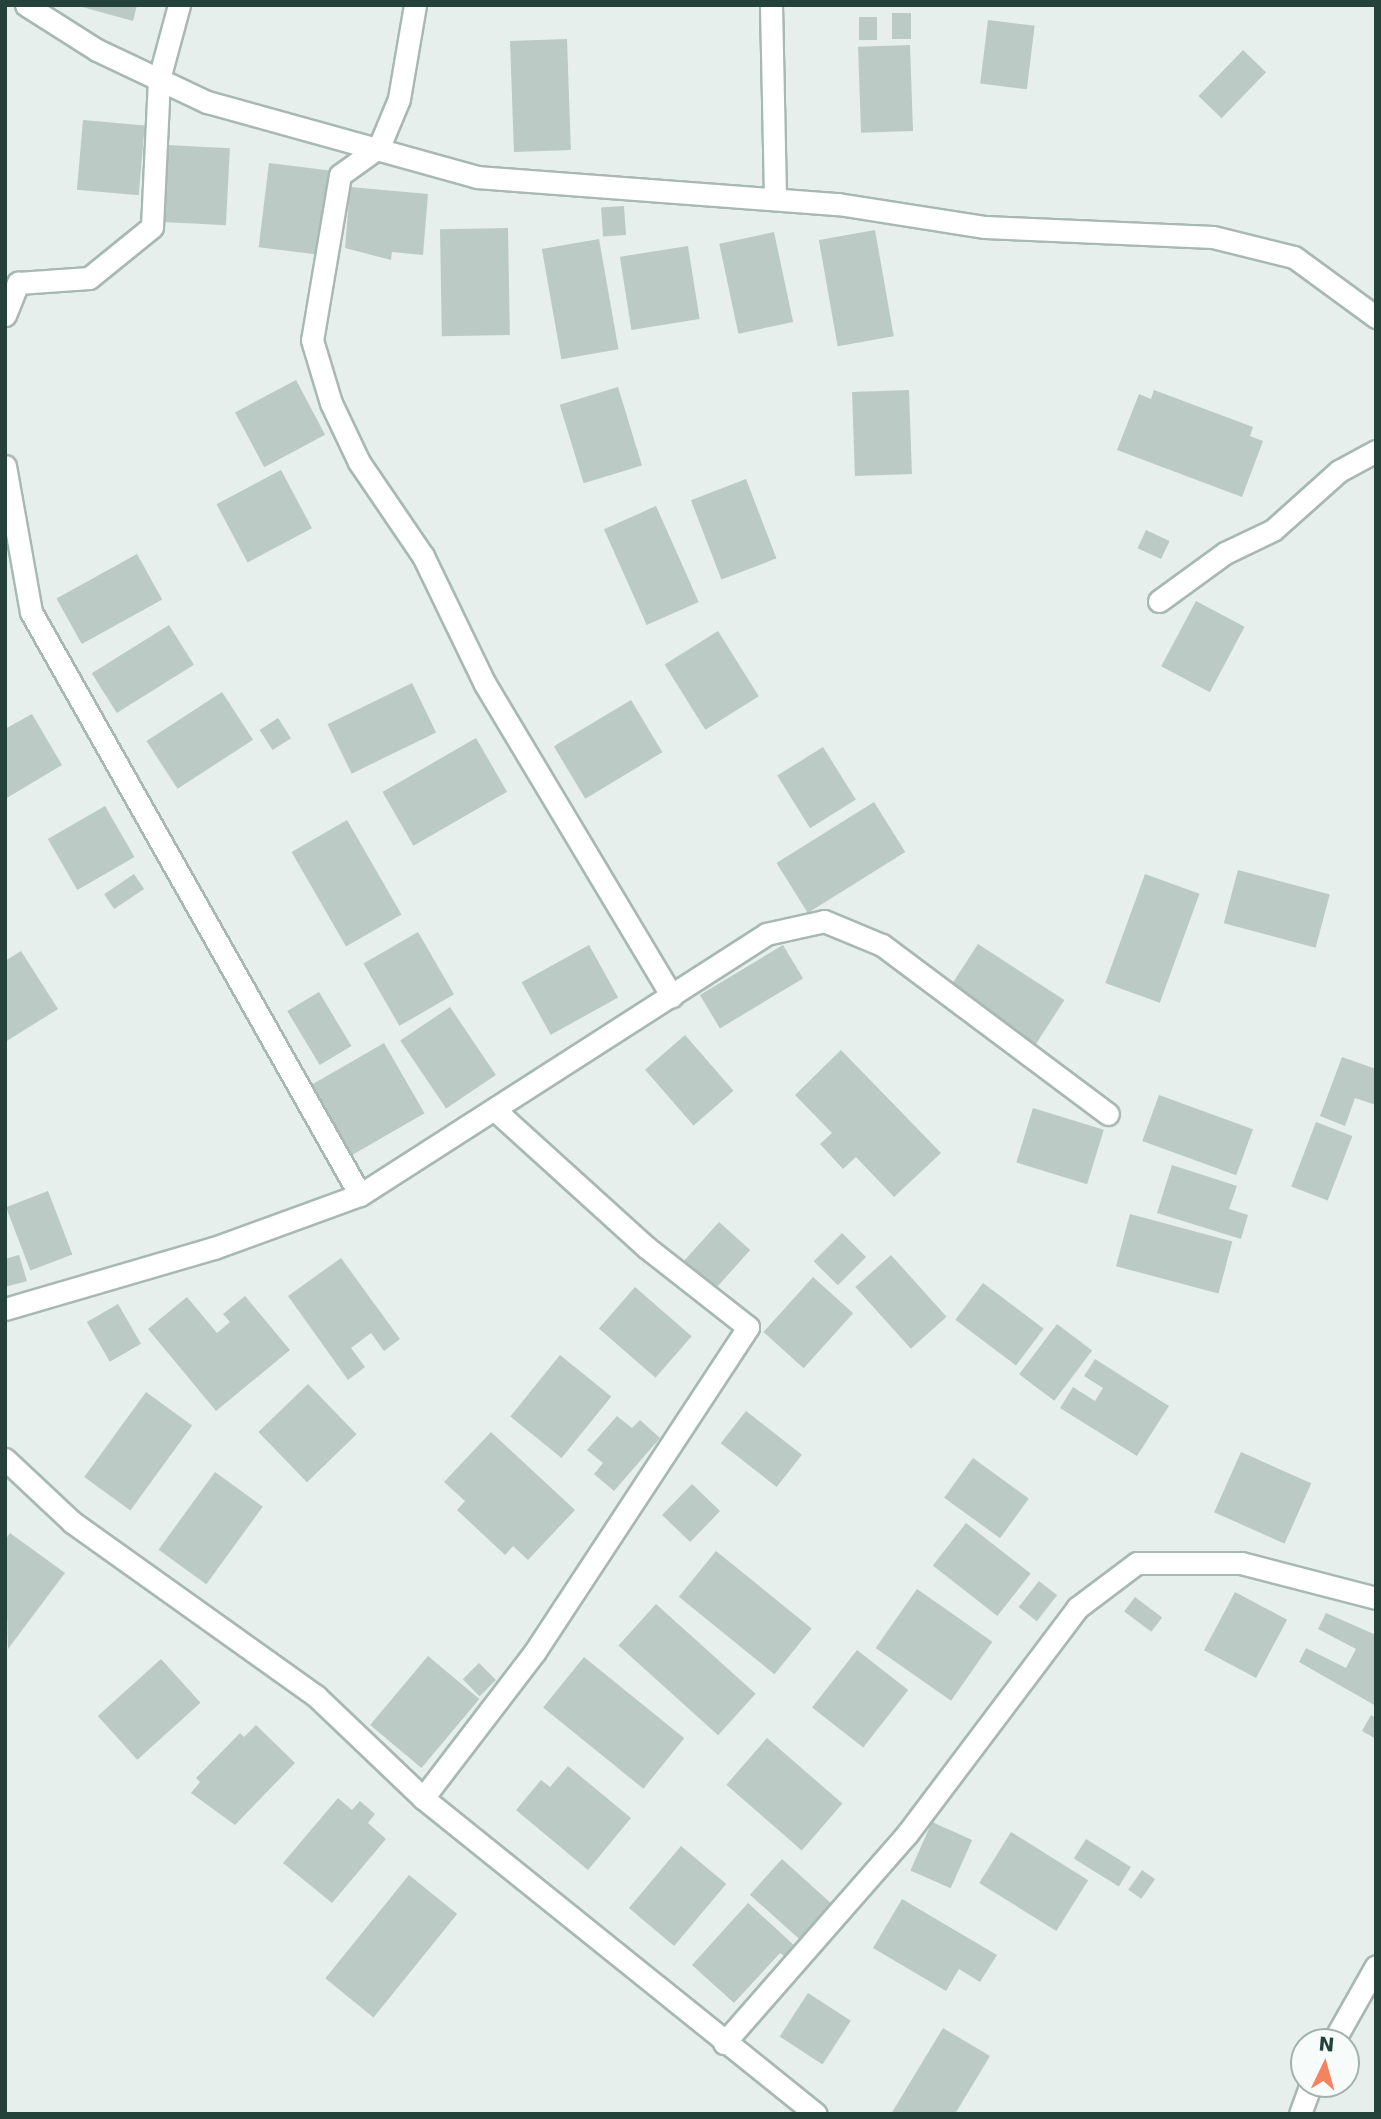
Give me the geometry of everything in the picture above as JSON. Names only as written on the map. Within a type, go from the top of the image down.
[{"type":"street","points":[[26,5],[159,79],[207,102],[379,147],[477,177],[775,199],[985,227],[1255,245],[1294,257],[1376,317]]},
{"type":"street","points":[[5,316],[19,283],[89,278],[152,227],[159,79],[179,5]]},
{"type":"street","points":[[415,5],[399,99],[379,147],[340,175],[312,340],[331,403],[359,462],[423,556],[485,684],[672,996]]},
{"type":"street","points":[[771,5],[775,199]]},
{"type":"street","points":[[1160,601],[1225,553],[1273,530],[1339,471],[1376,451]]},
{"type":"street","points":[[5,466],[31,612],[360,1195]]},
{"type":"street","points":[[5,1309],[214,1248],[360,1195],[496,1111],[766,933],[824,921],[882,945],[1108,1114]]},
{"type":"street","points":[[423,1798],[534,1653],[748,1327],[646,1247],[496,1111]]},
{"type":"street","points":[[5,1459],[72,1522],[316,1696],[423,1798],[724,2043],[816,2114]]},
{"type":"street","points":[[724,2043],[906,1834],[1077,1608],[1137,1563],[1241,1563],[1376,1598]]},
{"type":"street","points":[[1341,2028],[1376,1966]]},
{"type":"building","points":[[75,5],[137,5],[133,21]]},
{"type":"building","points":[[892,13],[911,13],[911,39],[892,39]]},
{"type":"building","points":[[859,17],[877,17],[877,40],[859,40]]},
{"type":"building","points":[[988,20],[1035,26],[1027,89],[980,84]]},
{"type":"building","points":[[567,39],[571,150],[514,152],[510,41]]},
{"type":"building","points":[[910,45],[913,131],[861,133],[858,47]]},
{"type":"building","points":[[1243,50],[1266,72],[1222,118],[1199,96]]},
{"type":"building","points":[[83,120],[145,125],[139,195],[77,190]]},
{"type":"building","points":[[167,145],[230,148],[226,225],[163,222]]},
{"type":"building","points":[[269,163],[330,170],[319,255],[259,247]]},
{"type":"building","points":[[350,187],[428,194],[423,255],[392,252],[391,260],[345,248]]},
{"type":"building","points":[[624,206],[626,235],[603,237],[601,208]]},
{"type":"building","points":[[508,228],[510,335],[442,336],[440,229]]},
{"type":"building","points":[[875,230],[894,336],[838,346],[819,240]]},
{"type":"building","points":[[774,232],[793,322],[738,334],[719,244]]},
{"type":"building","points":[[599,239],[618,349],[561,359],[542,249]]},
{"type":"building","points":[[688,246],[700,319],[631,330],[620,257]]},
{"type":"building","points":[[296,380],[325,435],[264,467],[235,412]]},
{"type":"building","points":[[618,387],[642,465],[584,483],[560,405]]},
{"type":"building","points":[[909,390],[912,474],[855,476],[852,392]]},
{"type":"building","points":[[1154,390],[1253,427],[1250,436],[1263,441],[1242,497],[1117,450],[1139,394],[1151,399]]},
{"type":"building","points":[[281,470],[312,528],[248,563],[217,504]]},
{"type":"building","points":[[746,479],[776,558],[721,579],[691,500]]},
{"type":"building","points":[[656,506],[699,602],[647,625],[604,529]]},
{"type":"building","points":[[1146,530],[1170,541],[1161,559],[1138,548]]},
{"type":"building","points":[[137,554],[162,599],[82,644],[57,599]]},
{"type":"building","points":[[1196,601],[1245,627],[1210,692],[1161,666]]},
{"type":"building","points":[[169,625],[194,665],[117,713],[92,673]]},
{"type":"building","points":[[718,631],[759,696],[705,730],[665,664]]},
{"type":"building","points":[[412,683],[436,732],[352,774],[328,724]]},
{"type":"building","points":[[222,692],[253,740],[178,789],[147,741]]},
{"type":"building","points":[[631,700],[662,752],[585,799],[554,746]]},
{"type":"building","points":[[32,714],[62,765],[5,799],[5,729]]},
{"type":"building","points":[[278,718],[291,738],[273,750],[260,730]]},
{"type":"building","points":[[476,738],[507,792],[413,846],[382,792]]},
{"type":"building","points":[[823,747],[856,800],[810,828],[777,776]]},
{"type":"building","points":[[874,802],[905,852],[808,913],[776,863]]},
{"type":"building","points":[[105,806],[134,857],[77,890],[48,839]]},
{"type":"building","points":[[347,820],[402,914],[346,946],[292,852]]},
{"type":"building","points":[[1238,870],[1330,895],[1316,948],[1224,923]]},
{"type":"building","points":[[134,874],[144,889],[114,909],[104,894]]},
{"type":"building","points":[[1145,874],[1200,894],[1160,1003],[1105,983]]},
{"type":"building","points":[[418,932],[454,994],[399,1026],[363,963]]},
{"type":"building","points":[[978,944],[1064,1000],[1035,1045],[949,989]]},
{"type":"building","points":[[589,945],[618,997],[551,1035],[522,982]]},
{"type":"building","points":[[783,945],[803,978],[720,1028],[700,995]]},
{"type":"building","points":[[21,951],[58,1009],[5,1042],[5,961]]},
{"type":"building","points":[[319,992],[351,1046],[320,1065],[287,1011]]},
{"type":"building","points":[[450,1007],[496,1075],[446,1109],[400,1041]]},
{"type":"building","points":[[685,1035],[734,1091],[694,1126],[645,1070]]},
{"type":"building","points":[[384,1043],[424,1113],[347,1158],[306,1088]]},
{"type":"building","points":[[841,1050],[941,1153],[894,1197],[856,1157],[843,1169],[820,1144],[832,1133],[795,1095]]},
{"type":"building","points":[[1342,1057],[1376,1069],[1376,1105],[1355,1098],[1345,1126],[1320,1116]]},
{"type":"building","points":[[1159,1095],[1253,1129],[1236,1175],[1142,1141]]},
{"type":"building","points":[[1033,1108],[1104,1130],[1087,1184],[1016,1163]]},
{"type":"building","points":[[1316,1122],[1352,1136],[1328,1200],[1291,1186]]},
{"type":"building","points":[[1172,1165],[1237,1186],[1229,1209],[1248,1215],[1241,1239],[1157,1213]]},
{"type":"building","points":[[48,1191],[72,1254],[30,1271],[6,1207]]},
{"type":"building","points":[[1130,1214],[1232,1241],[1218,1294],[1116,1266]]},
{"type":"building","points":[[719,1222],[750,1250],[714,1290],[683,1262]]},
{"type":"building","points":[[842,1233],[866,1257],[838,1285],[814,1261]]},
{"type":"building","points":[[19,1255],[27,1281],[5,1287],[5,1259]]},
{"type":"building","points":[[891,1255],[947,1317],[911,1349],[855,1287]]},
{"type":"building","points":[[341,1258],[400,1339],[384,1351],[371,1333],[351,1348],[365,1367],[348,1380],[288,1296]]},
{"type":"building","points":[[813,1277],[853,1313],[804,1368],[763,1332]]},
{"type":"building","points":[[983,1283],[1044,1329],[1016,1365],[955,1320]]},
{"type":"building","points":[[635,1287],[692,1336],[656,1378],[599,1329]]},
{"type":"building","points":[[245,1296],[290,1350],[216,1411],[148,1329],[187,1297],[217,1333],[230,1322],[223,1314]]},
{"type":"building","points":[[118,1304],[141,1344],[110,1362],[87,1322]]},
{"type":"building","points":[[1057,1324],[1092,1350],[1054,1401],[1019,1374]]},
{"type":"building","points":[[560,1355],[611,1397],[562,1458],[510,1416]]},
{"type":"building","points":[[1095,1359],[1169,1406],[1137,1456],[1060,1408],[1073,1387],[1095,1401],[1103,1388],[1084,1376]]},
{"type":"building","points":[[308,1384],[357,1434],[307,1482],[258,1432]]},
{"type":"building","points":[[146,1392],[192,1426],[130,1510],[84,1477]]},
{"type":"building","points":[[746,1411],[802,1455],[777,1487],[721,1443]]},
{"type":"building","points":[[617,1416],[632,1428],[640,1420],[660,1438],[614,1491],[594,1474],[603,1463],[587,1450]]},
{"type":"building","points":[[491,1432],[575,1510],[528,1560],[513,1546],[505,1555],[457,1510],[465,1501],[444,1482]]},
{"type":"building","points":[[1241,1452],[1311,1483],[1284,1544],[1214,1512]]},
{"type":"building","points":[[973,1458],[1029,1499],[1000,1538],[944,1498]]},
{"type":"building","points":[[215,1472],[263,1507],[206,1584],[159,1550]]},
{"type":"building","points":[[692,1484],[720,1511],[690,1542],[662,1515]]},
{"type":"building","points":[[966,1523],[1031,1573],[997,1616],[933,1566]]},
{"type":"building","points":[[10,1533],[65,1573],[8,1649],[5,1540]]},
{"type":"building","points":[[716,1551],[812,1628],[774,1674],[679,1597]]},
{"type":"building","points":[[1039,1581],[1057,1595],[1037,1621],[1019,1607]]},
{"type":"building","points":[[917,1589],[992,1642],[951,1701],[876,1648]]},
{"type":"building","points":[[1235,1592],[1287,1620],[1256,1678],[1204,1650]]},
{"type":"building","points":[[1135,1597],[1162,1617],[1151,1632],[1124,1611]]},
{"type":"building","points":[[656,1604],[756,1694],[718,1735],[619,1646]]},
{"type":"building","points":[[1326,1613],[1376,1635],[1376,1706],[1299,1662],[1306,1648],[1346,1668],[1356,1649],[1318,1629]]},
{"type":"building","points":[[857,1650],[908,1690],[863,1748],[812,1708]]},
{"type":"building","points":[[428,1656],[479,1699],[421,1768],[370,1725]]},
{"type":"building","points":[[584,1657],[684,1738],[643,1789],[543,1708]]},
{"type":"building","points":[[161,1659],[200,1703],[137,1760],[98,1716]]},
{"type":"building","points":[[479,1663],[496,1680],[480,1696],[463,1679]]},
{"type":"building","points":[[1371,1715],[1376,1718],[1376,1739],[1362,1731]]},
{"type":"building","points":[[256,1725],[295,1763],[235,1825],[191,1793],[200,1782],[196,1778],[240,1733],[244,1737]]},
{"type":"building","points":[[767,1738],[842,1804],[802,1850],[726,1785]]},
{"type":"building","points":[[568,1766],[631,1818],[588,1870],[516,1810],[541,1780],[550,1787]]},
{"type":"building","points":[[338,1798],[352,1810],[360,1801],[375,1814],[368,1823],[386,1839],[332,1903],[283,1863]]},
{"type":"building","points":[[932,1822],[972,1840],[951,1888],[910,1870]]},
{"type":"building","points":[[1011,1832],[1088,1880],[1056,1931],[979,1883]]},
{"type":"building","points":[[1086,1839],[1131,1867],[1119,1887],[1074,1859]]},
{"type":"building","points":[[681,1846],[726,1884],[674,1946],[629,1908]]},
{"type":"building","points":[[782,1859],[836,1907],[803,1943],[750,1895]]},
{"type":"building","points":[[1142,1870],[1155,1879],[1141,1899],[1128,1890]]},
{"type":"building","points":[[409,1875],[457,1914],[373,2017],[325,1978]]},
{"type":"building","points":[[902,1899],[997,1955],[980,1982],[959,1969],[946,1991],[873,1948]]},
{"type":"building","points":[[748,1903],[797,1948],[787,1958],[780,1953],[734,2003],[692,1965]]},
{"type":"building","points":[[808,1993],[851,2021],[822,2064],[780,2037]]},
{"type":"building","points":[[943,2028],[990,2056],[955,2114],[891,2114]]}]
